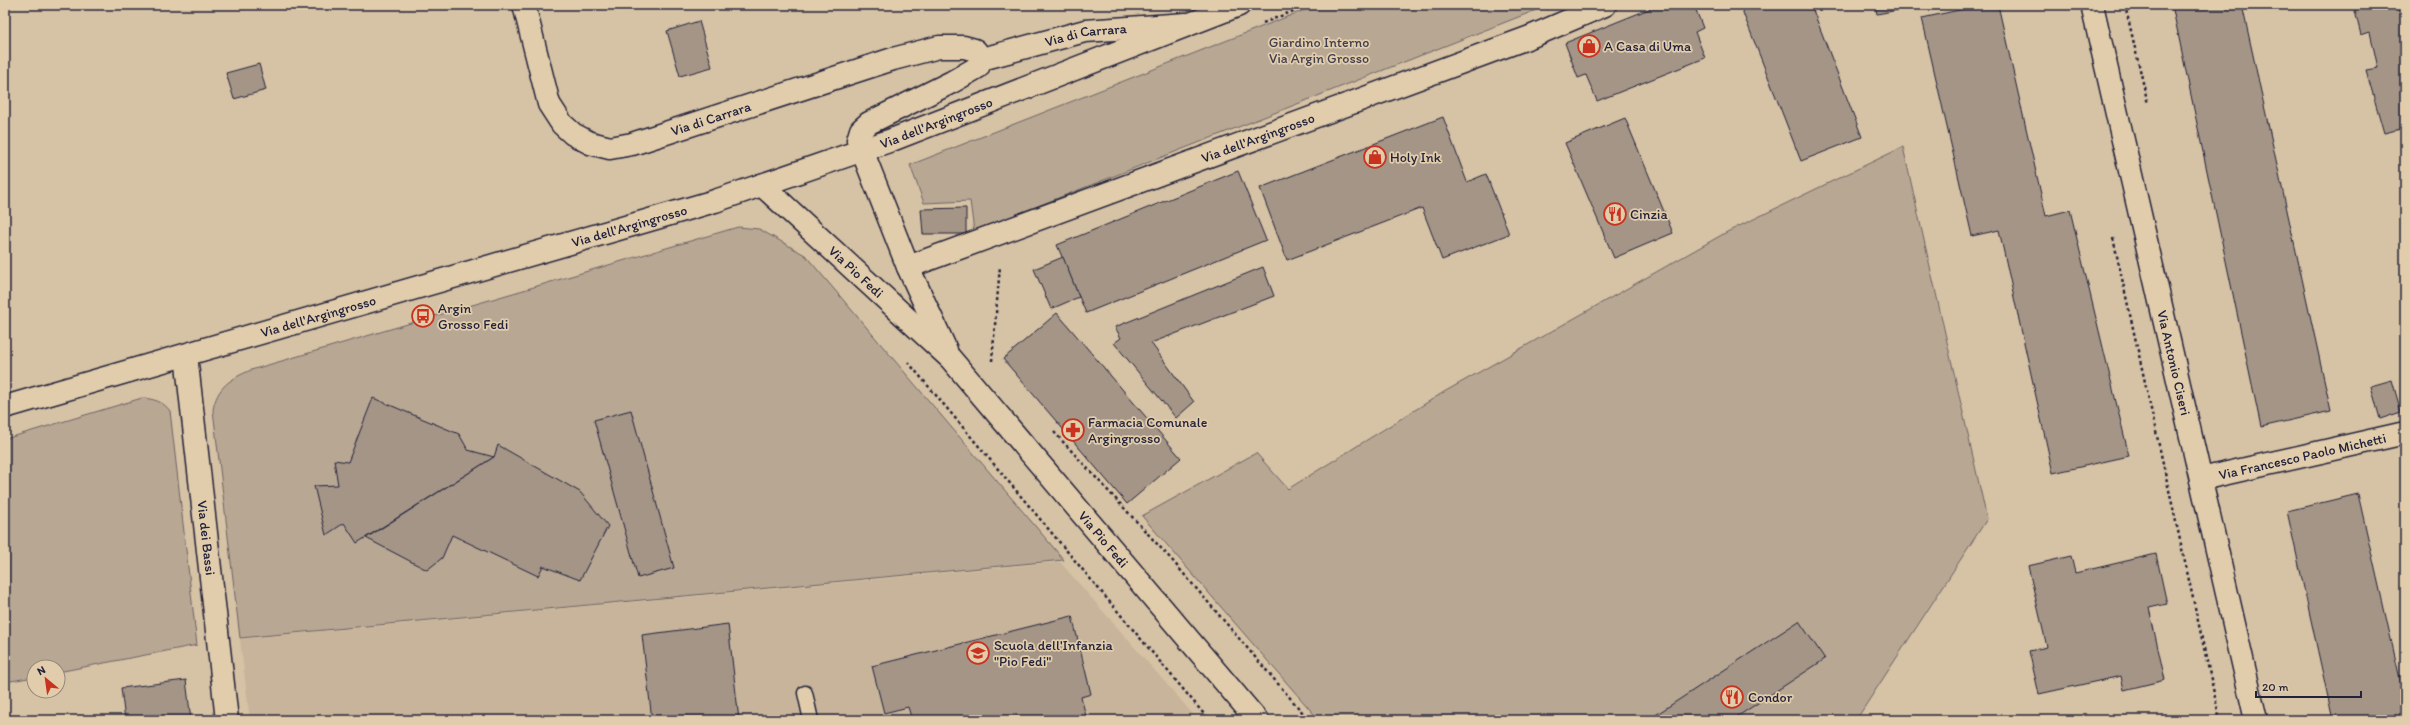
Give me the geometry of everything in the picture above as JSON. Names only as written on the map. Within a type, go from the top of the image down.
[{"type":"street","name":"Via di Carrara","points":[[524,5],[549,104],[562,124],[572,134],[590,143],[610,148],[632,144],[893,59],[939,47],[964,47],[975,50],[982,59]]},
{"type":"street","name":"Via dell'Argingrosso","points":[[5,407],[423,287],[762,185],[862,151],[1239,5]]},
{"type":"street","name":"Via dell'Argingrosso","points":[[908,266],[1530,37],[1605,5]]},
{"type":"street","name":"Via Antonio Ciseri","points":[[2092,5],[2256,720]]},
{"type":"street","name":"Via di Carrara","points":[[862,151],[858,140],[865,126],[880,116],[952,82],[978,67],[982,59],[1085,31],[1192,23]]},
{"type":"street","name":"Via Pio Fedi","points":[[862,151],[908,266],[950,358]]},
{"type":"street","name":"Via Pio Fedi","points":[[762,185],[950,358],[1257,720]]},
{"type":"street","name":"Via dei Bassi","points":[[186,355],[227,720]]},
{"type":"street","name":"Via Francesco Paolo Michetti","points":[[2200,479],[2405,433]]},
{"type":"lane","points":[[805,693],[811,720]]},
{"type":"path","points":[[2111,230],[2220,720]]},
{"type":"path","points":[[992,364],[1000,266]]},
{"type":"path","points":[[905,358],[1209,720]]},
{"type":"path","points":[[1050,427],[1171,559],[1309,720]]},
{"type":"shaded area","points":[[1060,562],[1198,720],[250,720],[240,639]]},
{"type":"green space","name":"Giardino Interno Via Argin Grosso","points":[[1317,5],[1549,5],[974,231],[970,201],[924,203],[910,165]]},
{"type":"green space","points":[[1903,147],[1987,519],[1856,720],[1319,720],[1142,516],[1256,453],[1288,489],[1444,392],[1727,232]]},
{"type":"green space","points":[[738,227],[759,229],[805,255],[1064,560],[240,638],[213,410],[218,395],[226,385],[237,377],[251,370]]},
{"type":"green space","points":[[142,398],[158,401],[170,411],[197,645],[66,670],[66,659],[26,659],[26,678],[5,682],[5,439]]},
{"type":"building","points":[[1659,5],[1694,5],[1703,28],[1695,32],[1705,58],[1597,101],[1586,75],[1578,78],[1565,43]]},
{"type":"building","points":[[1740,5],[1811,5],[1862,137],[1801,161]]},
{"type":"building","points":[[1875,5],[1908,5],[1909,8],[1877,14]]},
{"type":"building","points":[[1983,5],[1998,5],[2046,216],[2070,210],[2129,456],[2053,473],[1999,230],[1972,236],[1922,18]]},
{"type":"building","points":[[2172,5],[2242,5],[2331,411],[2261,427]]},
{"type":"building","points":[[2364,5],[2405,5],[2405,128],[2384,133],[2366,70],[2378,68],[2370,32],[2361,35],[2354,7]]},
{"type":"building","points":[[699,21],[712,67],[680,76],[667,31]]},
{"type":"building","points":[[259,64],[266,90],[234,99],[226,73]]},
{"type":"building","points":[[1443,117],[1467,182],[1486,174],[1509,234],[1442,260],[1422,208],[1287,260],[1260,188]]},
{"type":"building","points":[[1625,118],[1673,233],[1614,258],[1565,143]]},
{"type":"building","points":[[1238,171],[1266,240],[1086,313],[1057,245]]},
{"type":"building","points":[[966,208],[966,234],[923,234],[921,209]]},
{"type":"building","points":[[1063,257],[1079,297],[1051,309],[1034,269]]},
{"type":"building","points":[[1263,267],[1274,296],[1151,343],[1194,402],[1176,418],[1114,343],[1121,338],[1115,327]]},
{"type":"building","points":[[1057,313],[1181,458],[1127,504],[1003,359]]},
{"type":"building","points":[[2392,380],[2401,412],[2380,419],[2371,386]]},
{"type":"building","points":[[373,398],[459,434],[468,450],[494,457],[357,543],[344,523],[326,535],[314,486],[338,485],[334,460],[348,462]]},
{"type":"building","points":[[631,410],[674,568],[638,578],[594,420]]},
{"type":"building","points":[[498,445],[580,492],[608,526],[580,580],[543,566],[538,576],[452,535],[442,558],[427,570],[366,538],[494,457]]},
{"type":"building","points":[[2358,494],[2405,701],[2405,720],[2333,720],[2287,511]]},
{"type":"building","points":[[2156,554],[2167,604],[2149,608],[2165,680],[2124,690],[2121,676],[2039,694],[2029,651],[2047,647],[2028,566],[2071,556],[2075,573]]},
{"type":"building","points":[[1072,616],[1091,694],[1081,697],[1087,720],[912,720],[908,707],[884,713],[872,666]]},
{"type":"building","points":[[1799,621],[1825,659],[1732,720],[1648,720]]},
{"type":"building","points":[[728,624],[739,720],[652,720],[642,635]]},
{"type":"building","points":[[186,680],[191,720],[125,720],[121,688]]},
{"type":"place","name":"A Casa di Uma","points":[[1589,46]]},
{"type":"place","name":"Holy Ink","points":[[1375,157]]},
{"type":"place","name":"Cinzia","points":[[1615,214]]},
{"type":"place","name":"Argin Grosso Fedi","points":[[423,316]]},
{"type":"place","name":"Farmacia Comunale Argingrosso","points":[[1073,430]]},
{"type":"place","name":"Scuola dell'Infanzia \"Pio Fedi\"","points":[[978,653]]},
{"type":"place","name":"Condor","points":[[1732,697]]}]
